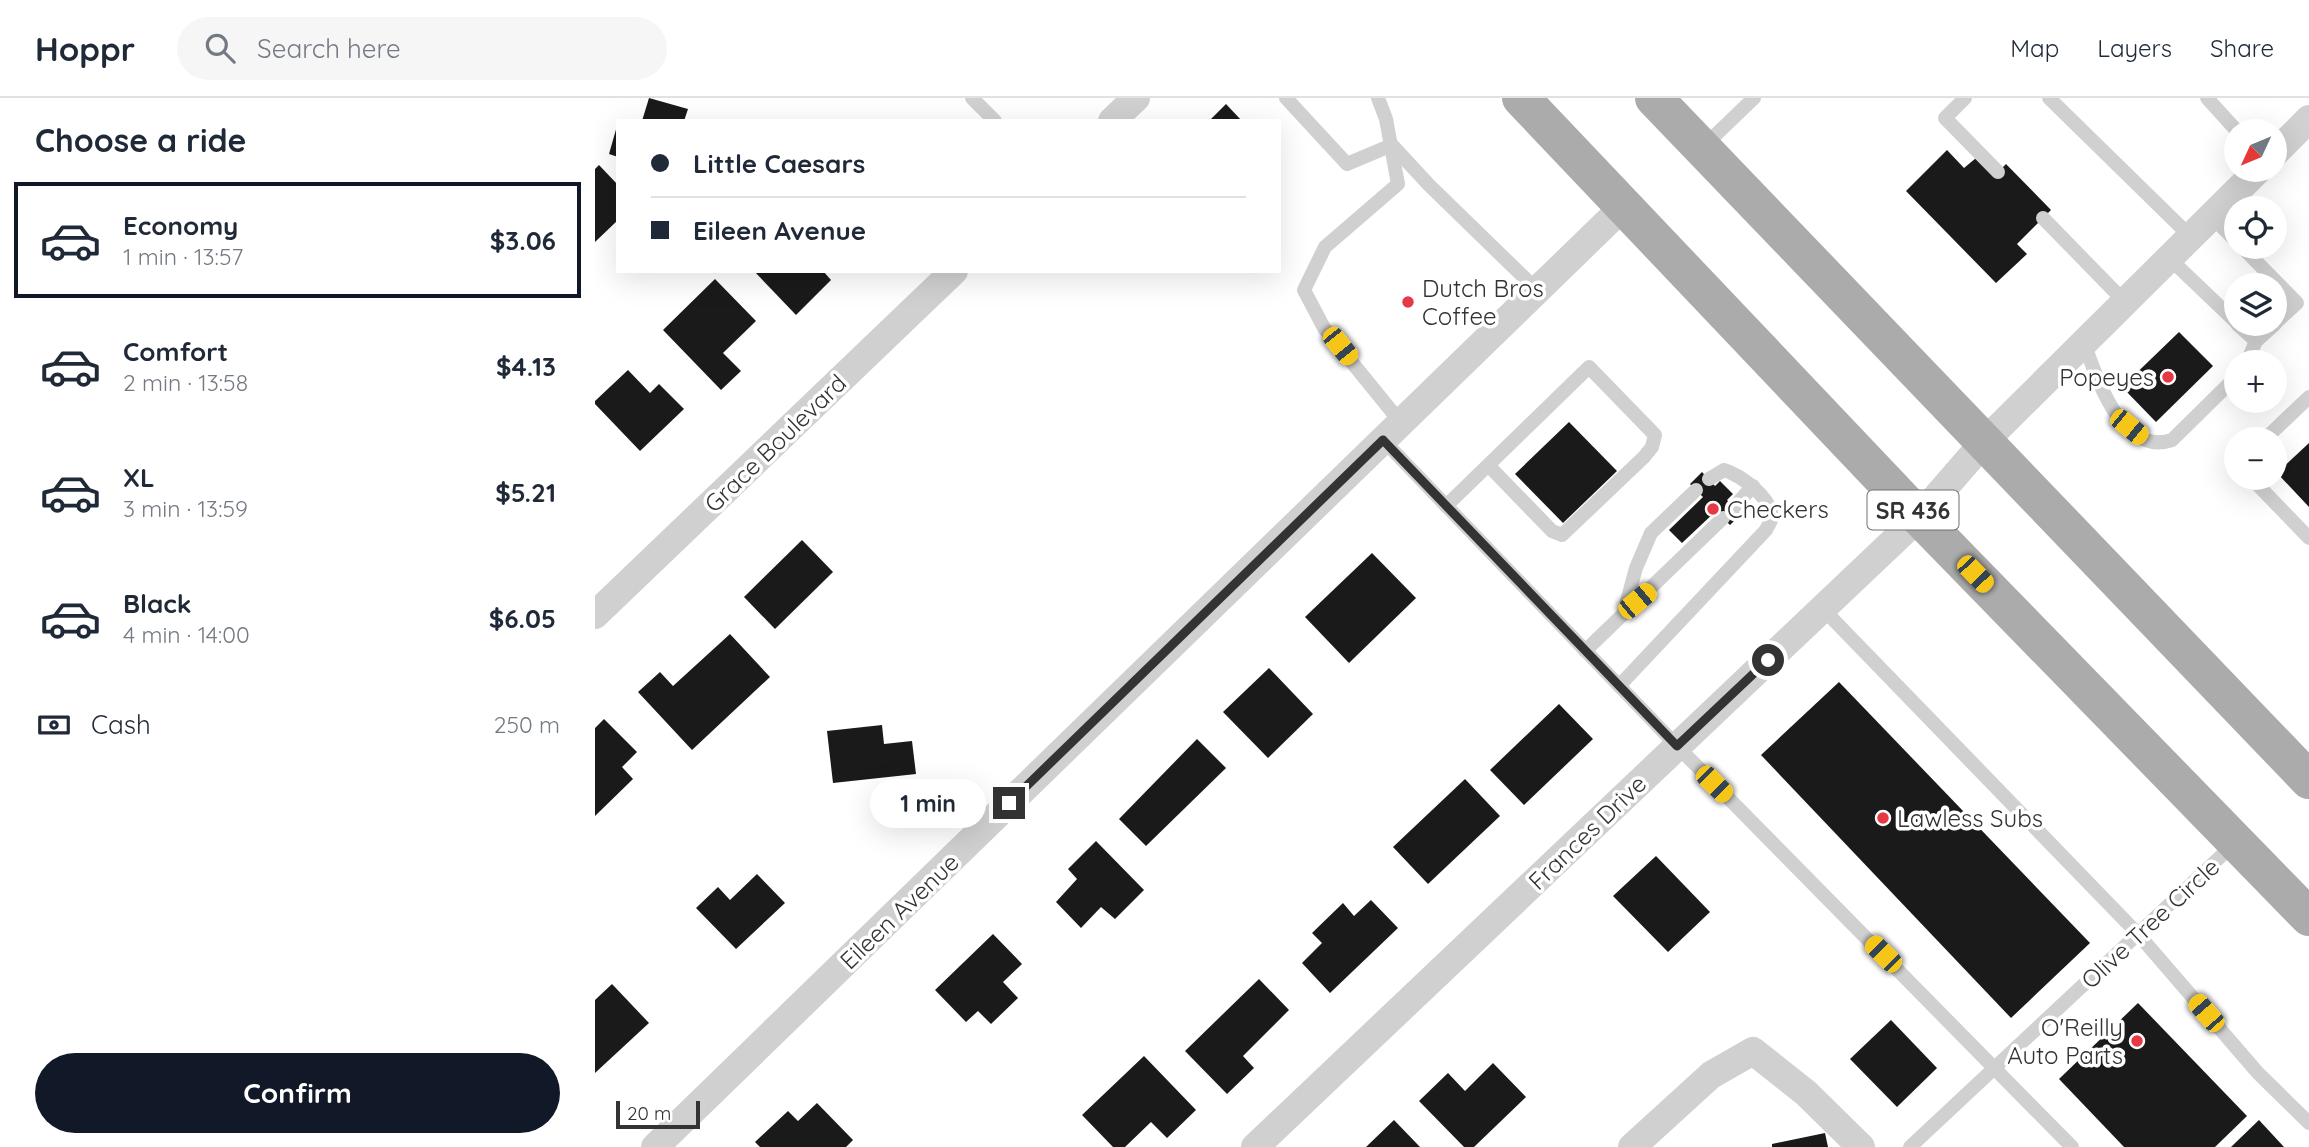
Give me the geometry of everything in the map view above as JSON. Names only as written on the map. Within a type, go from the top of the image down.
[{"type":"main road","name":"SR 436","points":[[1521,98],[1919,517],[2309,917]]},
{"type":"main road","points":[[1654,98],[2309,780]]},
{"type":"street","points":[[1114,119],[1133,99]]},
{"type":"street","points":[[2287,141],[2309,119]]},
{"type":"street","name":"Frances Drive","points":[[1255,1147],[1919,517],[1985,441],[2246,182]]},
{"type":"street","name":"Eileen Avenue","points":[[655,1147],[1624,206]]},
{"type":"street","name":"Grace Boulevard","points":[[595,615],[952,273]]},
{"type":"street","points":[[1632,1147],[1711,1075],[1753,1051],[1806,1093],[1861,1147]]},
{"type":"lane","points":[[1286,98],[1347,164],[1392,145]]},
{"type":"lane","points":[[1378,98],[1392,145],[1398,184],[1325,247],[1304,290],[1324,328],[1446,506],[1677,746],[2072,1147]]},
{"type":"lane","points":[[1702,148],[1754,98]]},
{"type":"lane","points":[[1965,98],[1945,118],[1998,172]]},
{"type":"lane","points":[[2049,98],[2191,237]]},
{"type":"lane","points":[[2207,98],[2226,119]]},
{"type":"lane","points":[[975,99],[993,119]]},
{"type":"lane","points":[[1392,145],[1429,185],[1538,291]]},
{"type":"lane","points":[[2211,216],[2224,229]]},
{"type":"lane","points":[[2043,218],[2125,302]]},
{"type":"lane","points":[[2169,258],[2224,311]]},
{"type":"lane","points":[[2254,259],[2268,273]]},
{"type":"lane","points":[[2287,293],[2297,303],[2287,313]]},
{"type":"lane","points":[[2251,336],[2256,341]]},
{"type":"lane","points":[[2252,350],[2262,336]]},
{"type":"lane","points":[[2084,343],[2104,395],[2113,410],[2143,439],[2158,444],[2172,440],[2224,389]]},
{"type":"lane","points":[[1446,506],[1488,465],[1589,367],[1654,435],[1652,447],[1644,457],[1562,535],[1552,531],[1488,465]]},
{"type":"lane","points":[[2278,427],[2309,397]]},
{"type":"lane","points":[[1619,686],[1766,530],[1771,519],[1770,509],[1753,486],[1736,474],[1724,470],[1709,479]]},
{"type":"lane","points":[[1734,507],[1753,486]]},
{"type":"lane","points":[[1624,612],[1636,568],[1651,533],[1696,490]]},
{"type":"lane","points":[[2263,490],[2309,537]]},
{"type":"lane","points":[[1585,651],[1723,518]]},
{"type":"lane","points":[[1823,609],[2138,934],[2258,1073],[2309,1123]]},
{"type":"lane","name":"Olive Tree Circle","points":[[1910,1147],[2237,842]]},
{"type":"building","points":[[649,98],[688,109],[685,119],[643,119]]},
{"type":"building","points":[[1226,104],[1240,119],[1211,119]]},
{"type":"building","points":[[616,130],[616,156],[609,154]]},
{"type":"building","points":[[1947,150],[1964,168],[1976,158],[1994,176],[2006,164],[2051,210],[2017,244],[2027,254],[1996,283],[1906,191]]},
{"type":"building","points":[[599,165],[616,183],[616,222],[595,242],[595,169]]},
{"type":"building","points":[[756,273],[825,273],[831,280],[796,315]]},
{"type":"building","points":[[715,279],[756,321],[723,353],[741,371],[721,390],[663,330]]},
{"type":"building","name":"Popeyes","points":[[2179,332],[2213,366],[2156,422],[2122,387]]},
{"type":"building","points":[[628,370],[650,393],[659,384],[684,409],[640,451],[595,404]]},
{"type":"building","points":[[1569,422],[1617,471],[1563,523],[1515,474]]},
{"type":"building","points":[[2309,443],[2309,507],[2287,484],[2287,464]]},
{"type":"building","name":"Checkers","points":[[1702,472],[1715,486],[1720,481],[1733,494],[1727,500],[1741,514],[1730,525],[1716,511],[1682,543],[1669,530],[1703,497],[1690,484]]},
{"type":"building","points":[[802,540],[833,572],[775,629],[744,597]]},
{"type":"building","points":[[1372,553],[1416,598],[1349,663],[1305,617]]},
{"type":"building","points":[[730,634],[770,677],[692,750],[638,692],[660,672],[673,686]]},
{"type":"building","points":[[1269,668],[1313,714],[1268,758],[1223,712]]},
{"type":"building","points":[[1839,682],[2090,943],[2011,1018],[1761,755]]},
{"type":"building","points":[[1559,704],[1593,739],[1524,805],[1490,770]]},
{"type":"building","points":[[604,719],[637,752],[622,767],[633,779],[595,816],[595,728]]},
{"type":"building","points":[[882,725],[884,744],[912,741],[916,774],[833,783],[827,731]]},
{"type":"building","points":[[1197,739],[1226,768],[1146,846],[1119,819]]},
{"type":"building","points":[[1465,779],[1500,816],[1428,884],[1393,847]]},
{"type":"building","points":[[1096,841],[1144,890],[1115,919],[1101,907],[1081,928],[1056,902],[1077,879],[1068,869]]},
{"type":"building","points":[[1656,856],[1710,912],[1668,952],[1613,896]]},
{"type":"building","points":[[757,874],[785,903],[736,949],[696,908],[718,887],[730,900]]},
{"type":"building","points":[[1371,900],[1398,928],[1330,993],[1302,963],[1322,943],[1312,933],[1343,903],[1354,916]]},
{"type":"building","points":[[993,934],[1022,964],[1003,982],[1018,998],[991,1024],[978,1011],[966,1022],[935,990]]},
{"type":"building","points":[[1259,979],[1289,1010],[1243,1056],[1254,1068],[1227,1094],[1185,1051]]},
{"type":"building","points":[[612,984],[649,1023],[595,1073],[595,1000]]},
{"type":"building","name":"O'Reilly Auto Parts","points":[[2138,1003],[2247,1116],[2215,1147],[2124,1147],[2059,1079]]},
{"type":"building","points":[[1891,1020],[1937,1068],[1897,1107],[1850,1059]]},
{"type":"building","points":[[1144,1056],[1196,1110],[1167,1138],[1151,1122],[1125,1147],[1113,1147],[1082,1115]]},
{"type":"building","points":[[1493,1063],[1526,1097],[1474,1147],[1464,1147],[1419,1101],[1448,1073],[1465,1091]]},
{"type":"building","points":[[817,1103],[853,1140],[846,1147],[760,1147],[755,1142],[788,1111],[798,1121]]},
{"type":"building","points":[[1394,1120],[1420,1147],[1366,1147]]},
{"type":"building","points":[[2259,1120],[2284,1147],[2231,1147]]},
{"type":"building","points":[[1825,1133],[1828,1147],[1772,1147],[1772,1144]]},
{"type":"place","name":"Dutch Bros Coffee","points":[[1408,302]]},
{"type":"place","name":"Popeyes","points":[[2168,377]]},
{"type":"place","name":"Checkers","points":[[1713,509]]},
{"type":"place","name":"Lawless Subs","points":[[1883,818]]},
{"type":"place","name":"O'Reilly Auto Parts","points":[[2137,1041]]},
{"type":"route","points":[[1009,803],[1383,440],[1677,746],[1768,660]]}]
